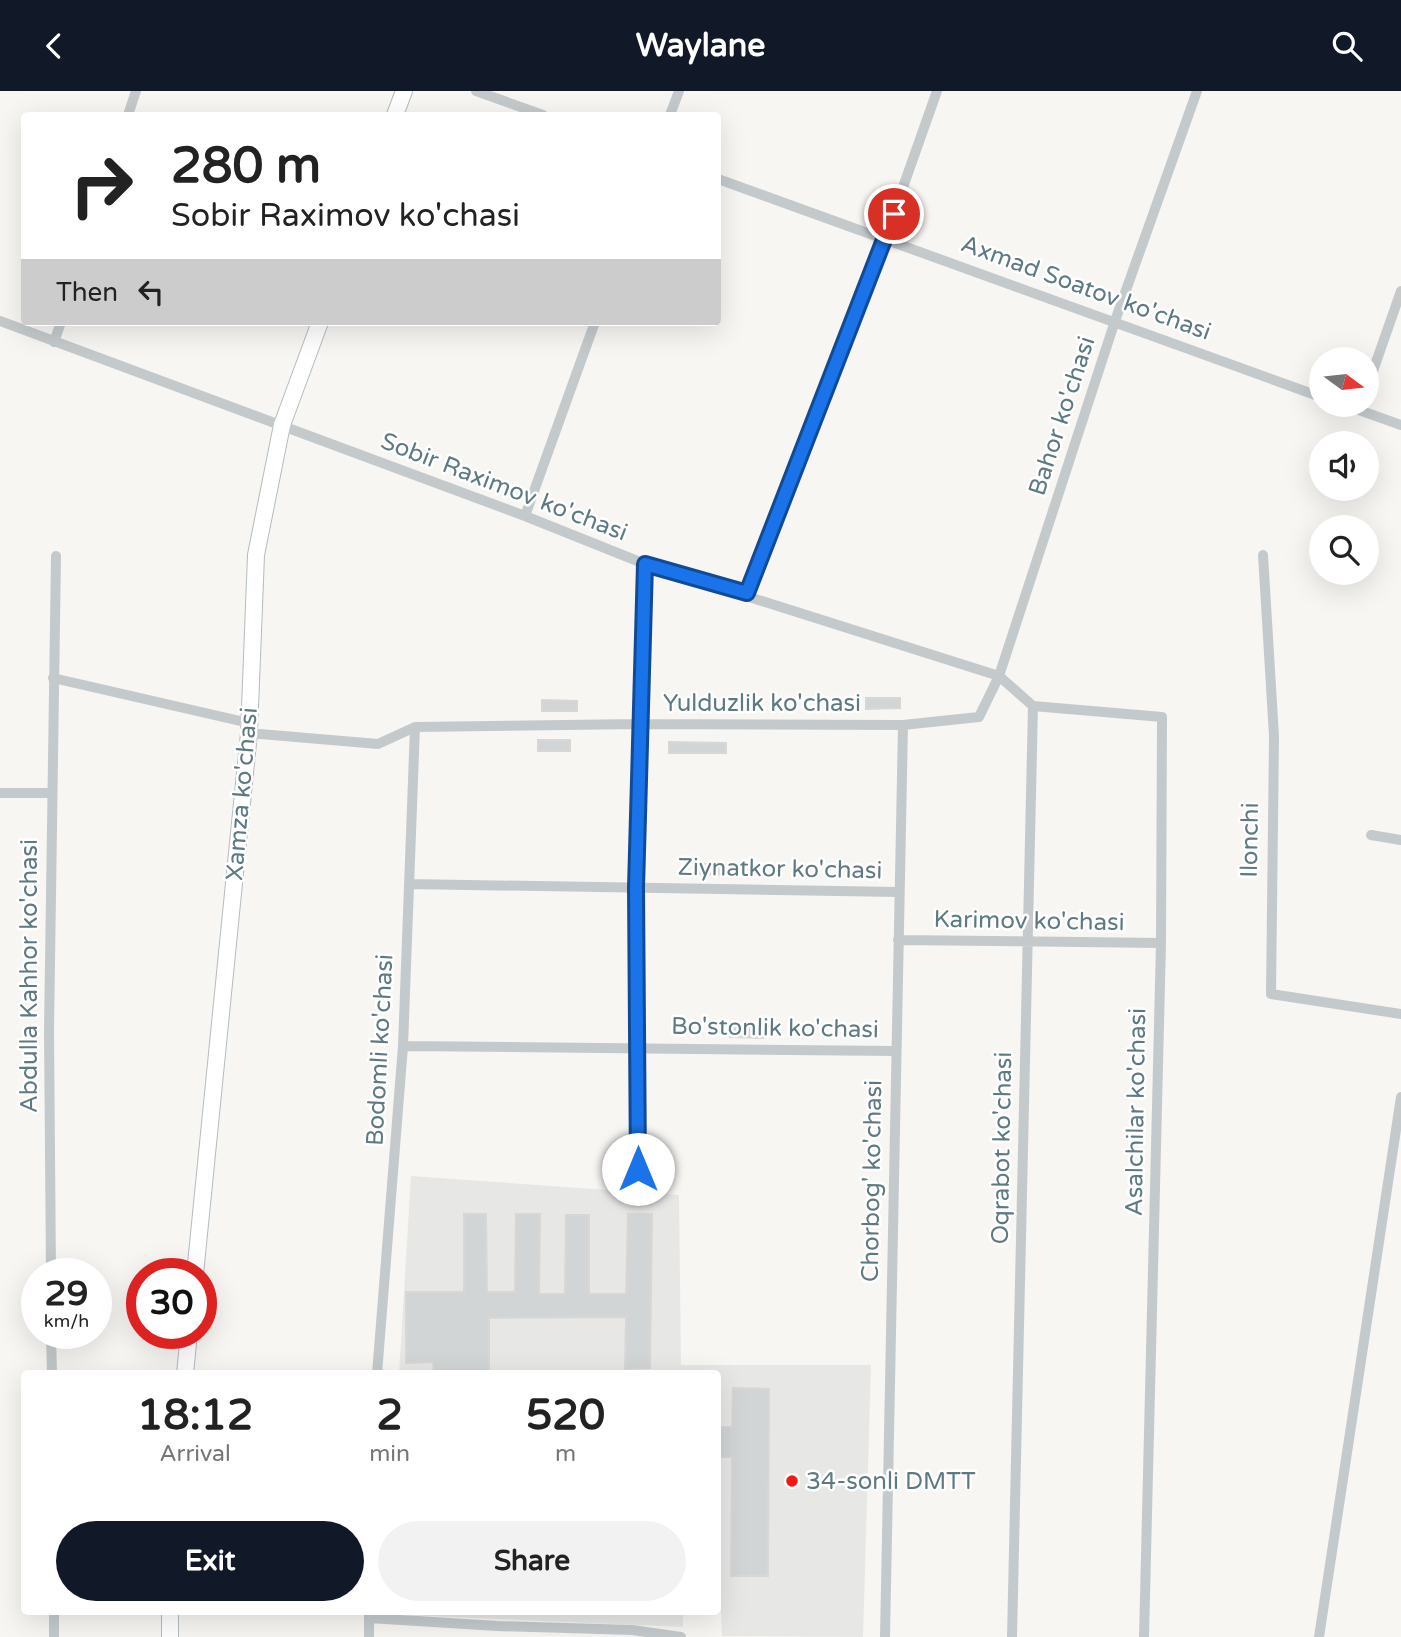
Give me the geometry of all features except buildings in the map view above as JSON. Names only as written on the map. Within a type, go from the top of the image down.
[{"type":"main road","points":[[396,112],[404,91]]},
{"type":"main road","name":"Xamza ko'chasi","points":[[197,1258],[249,728],[256,555],[282,425],[319,326]]},
{"type":"main road","points":[[185,1370],[187,1349]]},
{"type":"main road","points":[[170,1615],[170,1637]]},
{"type":"street","points":[[129,112],[136,91]]},
{"type":"street","points":[[476,91],[535,112]]},
{"type":"street","points":[[671,112],[679,91]]},
{"type":"street","points":[[747,593],[885,238],[937,91]]},
{"type":"street","name":"Bahor ko'chasi","points":[[999,676],[1115,321],[1197,91]]},
{"type":"street","name":"Axmad Soatov ko'chasi","points":[[721,180],[1309,393]]},
{"type":"street","points":[[1379,354],[1401,291]]},
{"type":"street","name":"Sobir Raximov ko'chasi","points":[[0,321],[525,516],[645,564],[747,593],[999,676]]},
{"type":"street","points":[[54,342],[60,326]]},
{"type":"street","points":[[525,516],[594,326]]},
{"type":"street","points":[[1379,415],[1401,425]]},
{"type":"street","name":"Ilonchi","points":[[1263,555],[1274,736],[1271,994],[1401,1014]]},
{"type":"street","name":"Abdulla Kahhor ko'chasi","points":[[51,1258],[51,793],[57,556]]},
{"type":"street","points":[[638,1169],[636,888],[645,564]]},
{"type":"street","points":[[999,676],[1033,706]]},
{"type":"street","name":"Yulduzlik ko'chasi","points":[[415,727],[903,725],[979,717],[999,676]]},
{"type":"street","points":[[53,678],[249,728],[378,744],[415,727]]},
{"type":"street","name":"Oqrabot ko'chasi","points":[[1012,1637],[1033,706]]},
{"type":"street","name":"Asalchilar ko'chasi","points":[[1033,706],[1162,717],[1161,943],[1144,1637]]},
{"type":"street","name":"Chorbog' ko'chasi","points":[[886,1637],[903,725]]},
{"type":"street","name":"Bodomli ko'chasi","points":[[377,1370],[404,1047],[415,727]]},
{"type":"street","points":[[0,793],[51,793]]},
{"type":"street","points":[[1371,835],[1401,840]]},
{"type":"street","name":"Ziynatkor ko'chasi","points":[[409,884],[898,892]]},
{"type":"street","name":"Karimov ko'chasi","points":[[898,940],[1161,943]]},
{"type":"street","name":"Bo'stonlik ko'chasi","points":[[404,1047],[895,1051]]},
{"type":"street","points":[[1319,1637],[1401,1097]]},
{"type":"street","points":[[51,1349],[52,1370]]},
{"type":"street","points":[[54,1615],[54,1637]]},
{"type":"street","points":[[369,1637],[369,1615],[497,1632],[631,1633],[681,1637]]},
{"type":"shaded area","points":[[411,1176],[679,1195],[681,1365],[871,1365],[863,1637],[722,1636],[721,1370],[399,1370]]},
{"type":"shaded area","points":[[407,1615],[683,1615],[683,1627]]},
{"type":"place","name":"34-sonli DMTT","points":[[792,1481]]},
{"type":"route","points":[[638,1169],[636,888],[645,564],[747,593],[894,214]]}]
